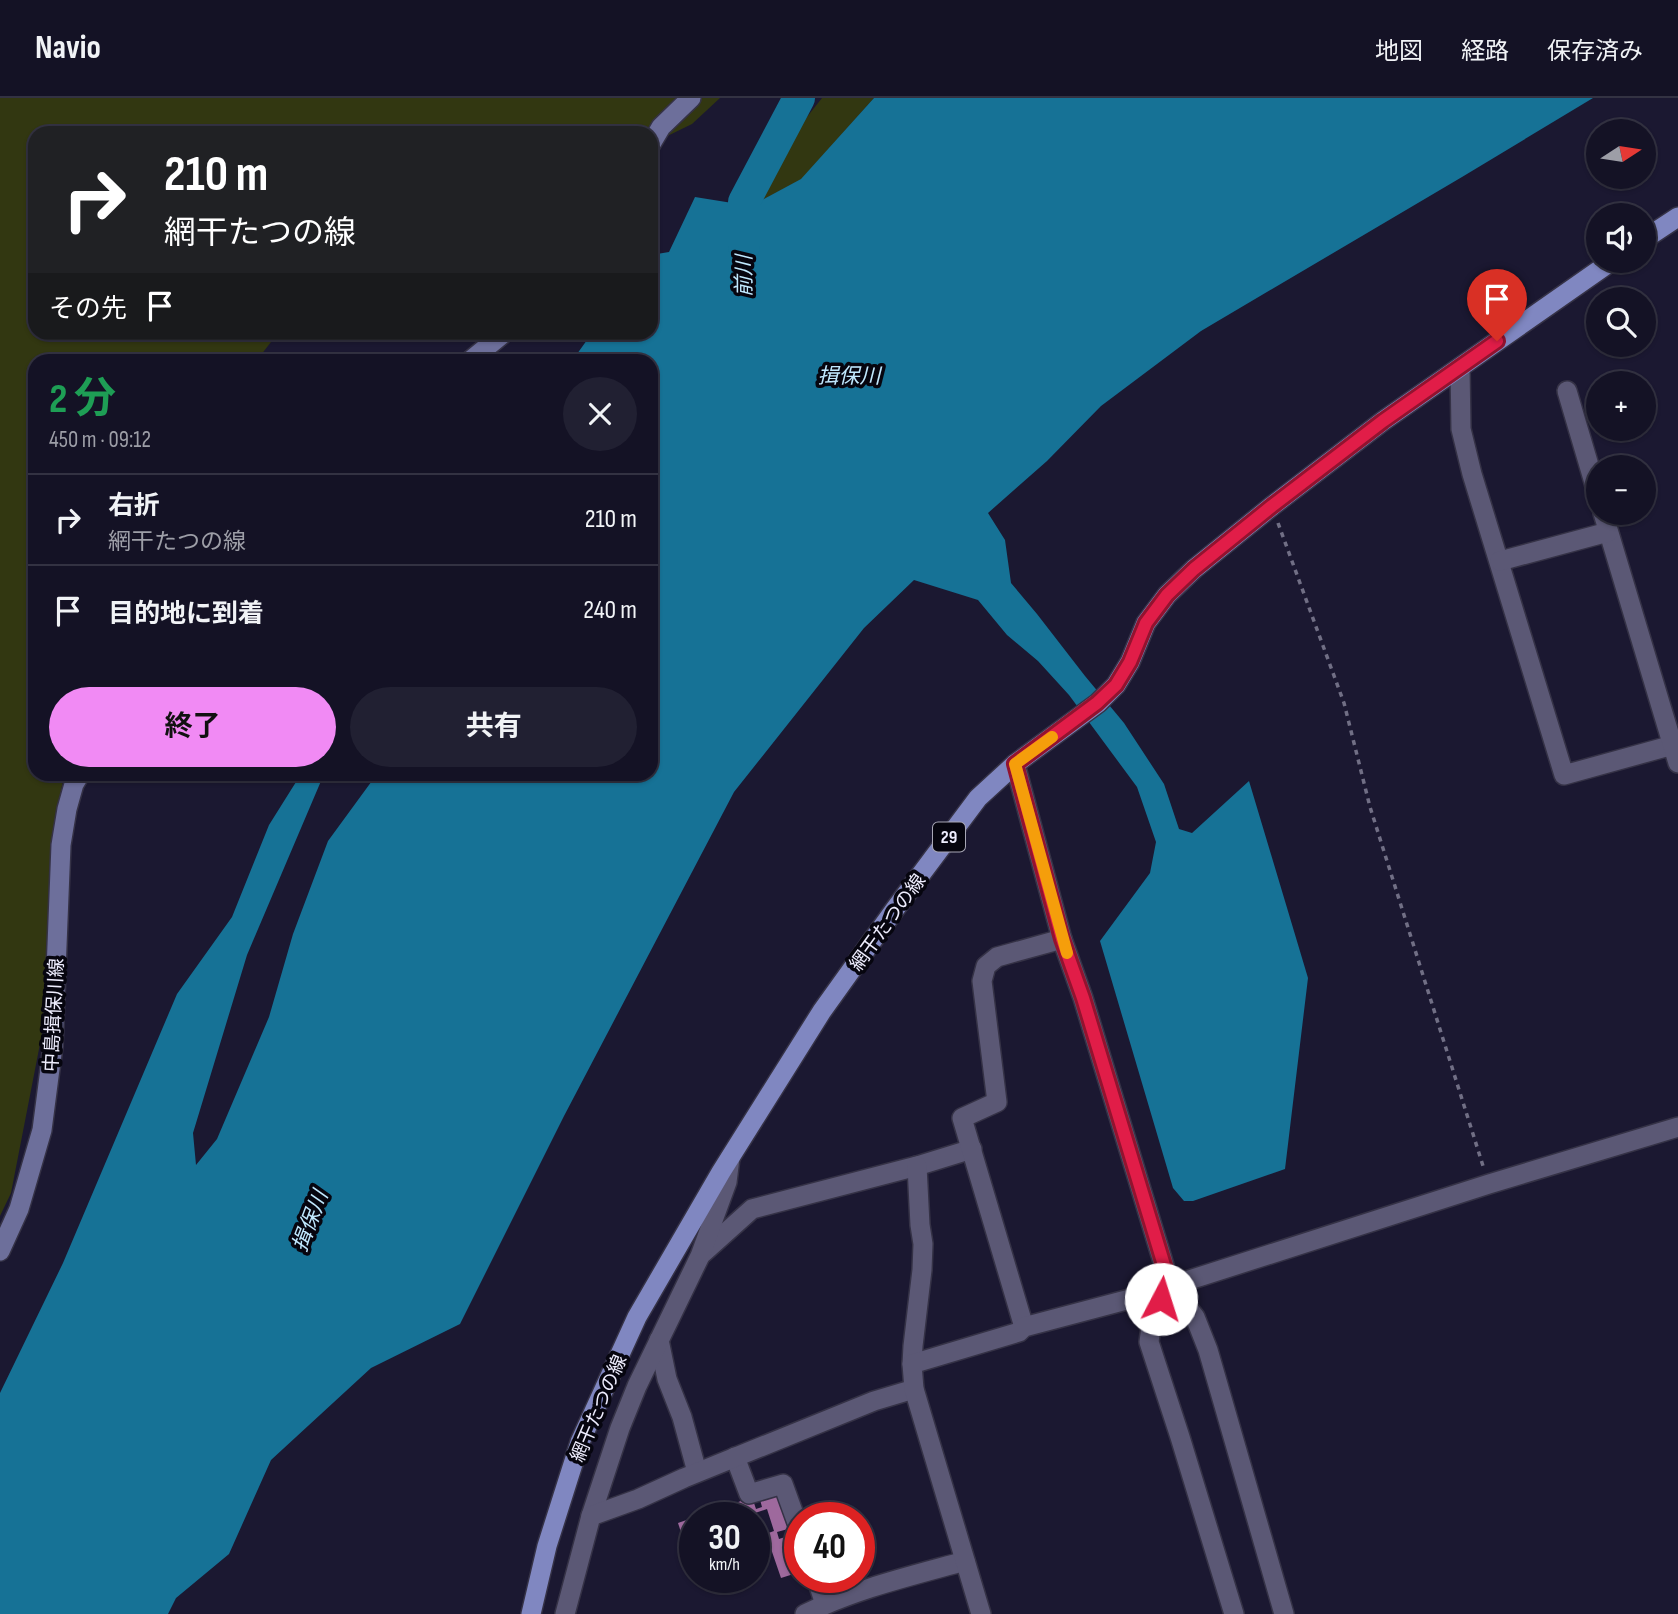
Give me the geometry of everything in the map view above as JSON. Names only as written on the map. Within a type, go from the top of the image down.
[{"type":"main road","points":[[658,132],[691,98]]},
{"type":"main road","points":[[1656,231],[1678,217]]},
{"type":"main road","name":"網干たつの線","points":[[531,1614],[547,1546],[580,1442],[637,1317],[730,1158],[822,1011],[978,799],[1015,764],[1097,703],[1116,685],[1130,662],[1146,623],[1167,595],[1194,569],[1383,421],[1594,273]]},
{"type":"main road","points":[[478,354],[495,340]]},
{"type":"main road","name":"中島揖保川線","points":[[0,1251],[19,1209],[43,1130],[53,1046],[61,845],[67,809],[77,781]]},
{"type":"street","points":[[1460,368],[1461,429],[1472,474],[1564,775],[1675,754],[1607,525]]},
{"type":"street","points":[[1567,391],[1586,455]]},
{"type":"street","points":[[1500,562],[1598,525]]},
{"type":"street","points":[[1015,764],[1062,939],[1083,998],[1170,1285],[1195,1317],[1208,1350],[1284,1614]]},
{"type":"street","points":[[1024,1327],[962,1118],[997,1102],[982,981],[986,966],[997,957],[1062,939]]},
{"type":"street","points":[[912,1364],[1019,1332],[1024,1327],[1130,1299],[1489,1184],[1678,1127]]},
{"type":"street","points":[[700,1256],[752,1209],[972,1149]]},
{"type":"street","points":[[569,1611],[591,1516],[620,1428],[637,1386],[700,1256],[727,1182],[730,1158]]},
{"type":"street","points":[[917,1166],[923,1244],[913,1346],[914,1389],[981,1614]]},
{"type":"street","points":[[1170,1285],[1153,1312],[1149,1342],[1234,1614]]},
{"type":"street","points":[[660,1340],[667,1380],[682,1417],[697,1472]]},
{"type":"street","points":[[591,1516],[874,1401],[914,1389]]},
{"type":"street","points":[[735,1457],[749,1494],[783,1484],[790,1502]]},
{"type":"street","points":[[805,1614],[825,1604],[965,1561]]},
{"type":"street","points":[[821,1593],[825,1604]]},
{"type":"path","points":[[1272,506],[1344,703],[1370,807],[1489,1184]]},
{"type":"green space","points":[[0,98],[720,98],[692,124],[658,141],[658,126],[28,126],[28,340],[273,340],[262,354],[28,354],[28,781],[63,781],[54,824],[47,1008],[11,1193],[0,1216]]},
{"type":"green space","points":[[822,98],[874,98],[802,179],[751,206],[737,195],[750,172],[799,127]]},
{"type":"water","name":"揖保川","points":[[874,98],[1593,98],[1201,331],[1101,406],[1047,461],[988,513],[1005,540],[1011,583],[1124,723],[1164,784],[1179,829],[1192,833],[1249,781],[1308,978],[1285,1169],[1193,1201],[1184,1201],[1173,1188],[1100,941],[1150,873],[1156,842],[1137,787],[1069,695],[1038,661],[1007,635],[978,600],[914,580],[864,628],[734,792],[564,1116],[460,1324],[371,1368],[271,1460],[229,1554],[176,1598],[168,1614],[0,1614],[0,1393],[63,1263],[177,994],[232,917],[269,825],[297,781],[321,781],[247,955],[193,1133],[196,1165],[217,1139],[269,1017],[293,934],[328,841],[372,781],[658,781],[658,354],[577,354],[587,340],[658,340],[658,254],[669,252],[695,197],[751,206],[801,179]]},
{"type":"building","points":[[775,1491],[780,1504],[783,1503],[784,1506],[784,1530],[777,1532],[779,1539],[784,1537],[784,1577],[781,1578],[770,1546],[770,1532],[774,1531],[770,1518],[770,1502],[761,1502],[759,1496]]},
{"type":"building","points":[[752,1497],[754,1502],[738,1502]]},
{"type":"waterway","name":"前川","points":[[744,246],[744,202],[799,98]]},
{"type":"slow traffic","points":[[1052,737],[1015,764],[1067,953]]},
{"type":"route","points":[[1161,1299],[1170,1285],[1083,998],[1062,939],[1015,764],[1097,703],[1116,685],[1130,662],[1146,623],[1167,595],[1194,569],[1383,421],[1497,341]]}]
